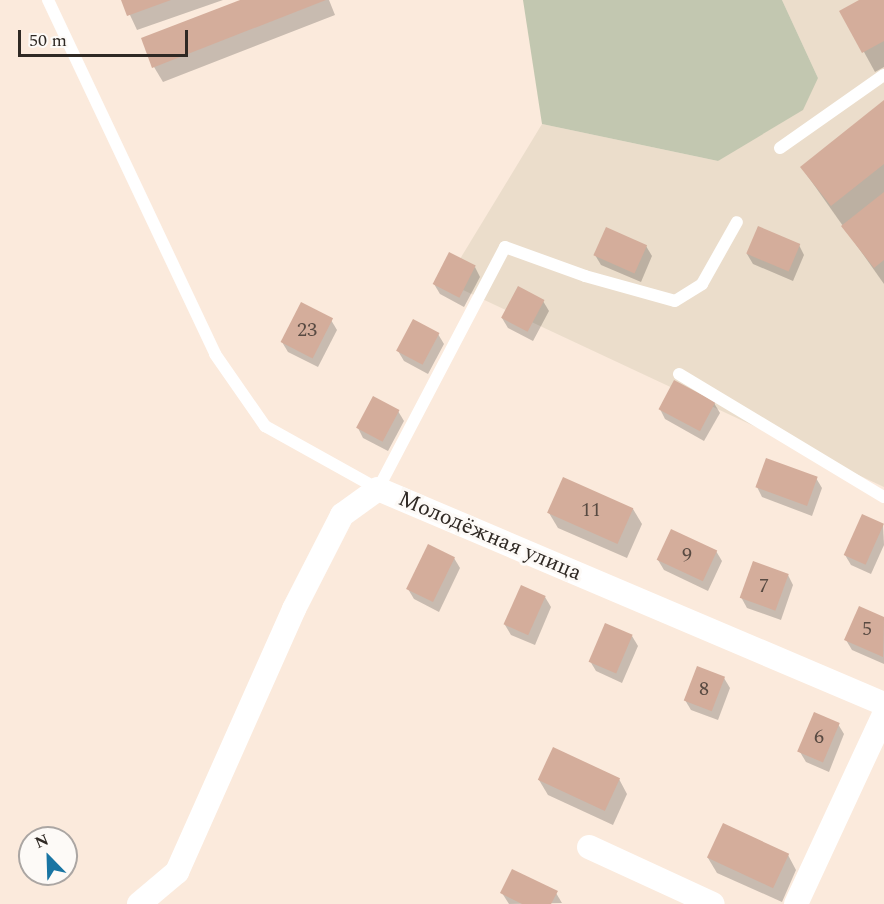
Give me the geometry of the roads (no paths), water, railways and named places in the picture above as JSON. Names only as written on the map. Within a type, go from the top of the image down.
[{"type":"street","name":"Молодёжная улица","points":[[139,904],[177,872],[294,609],[342,515],[378,489],[884,704]]},
{"type":"street","points":[[796,904],[884,714]]},
{"type":"street","points":[[589,847],[713,904]]},
{"type":"lane","points":[[48,0],[215,354],[265,426],[378,489],[504,247],[585,276],[675,301],[702,284],[737,222]]},
{"type":"lane","points":[[780,148],[884,75]]},
{"type":"lane","points":[[679,374],[884,496]]}]
